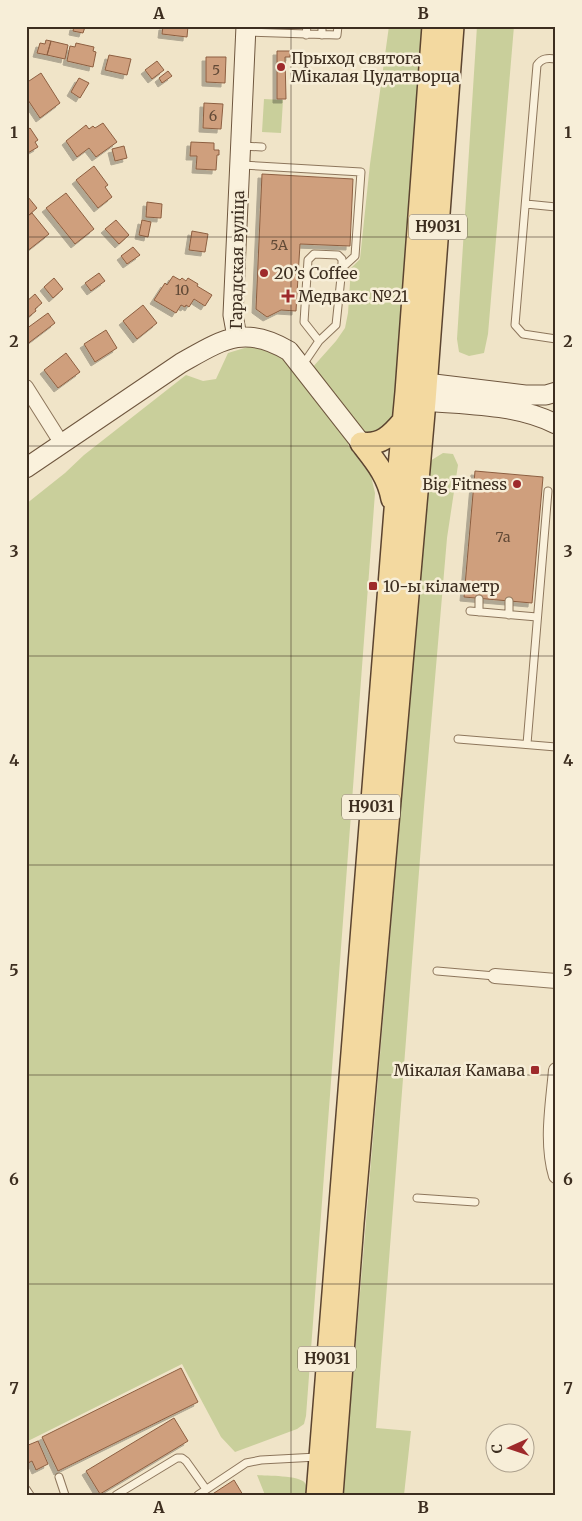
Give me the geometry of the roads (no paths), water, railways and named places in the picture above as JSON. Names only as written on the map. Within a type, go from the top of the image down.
[{"type":"main road","name":"Н9031","points":[[332,1495],[327,1458],[395,510],[406,392],[433,26]]},
{"type":"main road","name":"Н9031","points":[[317,1495],[327,1458],[356,1194],[426,392],[453,26]]},
{"type":"main road","points":[[361,443],[368,444],[383,441],[403,421]]},
{"type":"main road","points":[[361,443],[384,474],[395,510]]},
{"type":"street","name":"Гарадская вуліца","points":[[26,468],[181,364],[207,349],[237,337],[233,315],[246,29]]},
{"type":"street","points":[[237,337],[257,337],[277,343],[289,350],[361,443]]},
{"type":"street","points":[[26,387],[62,444]]},
{"type":"street","points":[[406,392],[525,395],[546,395],[556,392]]},
{"type":"street","points":[[426,392],[535,414],[556,424]]},
{"type":"street","points":[[495,976],[556,981]]},
{"type":"street","points":[[556,1070],[551,1144],[553,1168],[556,1176]]},
{"type":"lane","points":[[306,35],[307,26]]},
{"type":"lane","points":[[322,26],[322,35]]},
{"type":"lane","points":[[246,29],[306,35],[337,35],[338,26]]},
{"type":"lane","points":[[556,58],[541,60],[537,65],[515,325],[523,334],[556,339]]},
{"type":"lane","points":[[239,155],[262,147]]},
{"type":"lane","points":[[239,155],[361,172],[355,256],[342,268]]},
{"type":"lane","points":[[526,204],[556,207]]},
{"type":"lane","points":[[302,366],[319,341],[336,325],[342,268],[342,259],[338,255],[314,254],[308,260],[304,322],[319,341]]},
{"type":"lane","points":[[527,744],[548,491]]},
{"type":"lane","points":[[479,599],[479,612]]},
{"type":"lane","points":[[509,601],[509,615]]},
{"type":"lane","points":[[470,611],[537,617]]},
{"type":"lane","points":[[458,739],[556,747]]},
{"type":"lane","points":[[437,971],[495,976]]},
{"type":"lane","points":[[417,1198],[475,1202]]},
{"type":"lane","points":[[116,1495],[177,1458],[182,1458],[186,1461],[206,1489]]},
{"type":"lane","points":[[198,1495],[246,1463],[262,1460],[327,1458]]},
{"type":"lane","points":[[59,1477],[65,1495]]},
{"type":"lane","points":[[26,1489],[30,1495]]},
{"type":"place","name":"Прыход святога Мікалая Цудатворца","points":[[281,67]]},
{"type":"place","name":"20’s Coffee","points":[[264,273]]},
{"type":"place","name":"Медвакс №21","points":[[288,296]]},
{"type":"place","name":"Big Fitness","points":[[517,484]]},
{"type":"place","name":"10-ы кіламетр","points":[[373,586]]},
{"type":"place","name":"Мікалая Камава","points":[[535,1070]]}]
